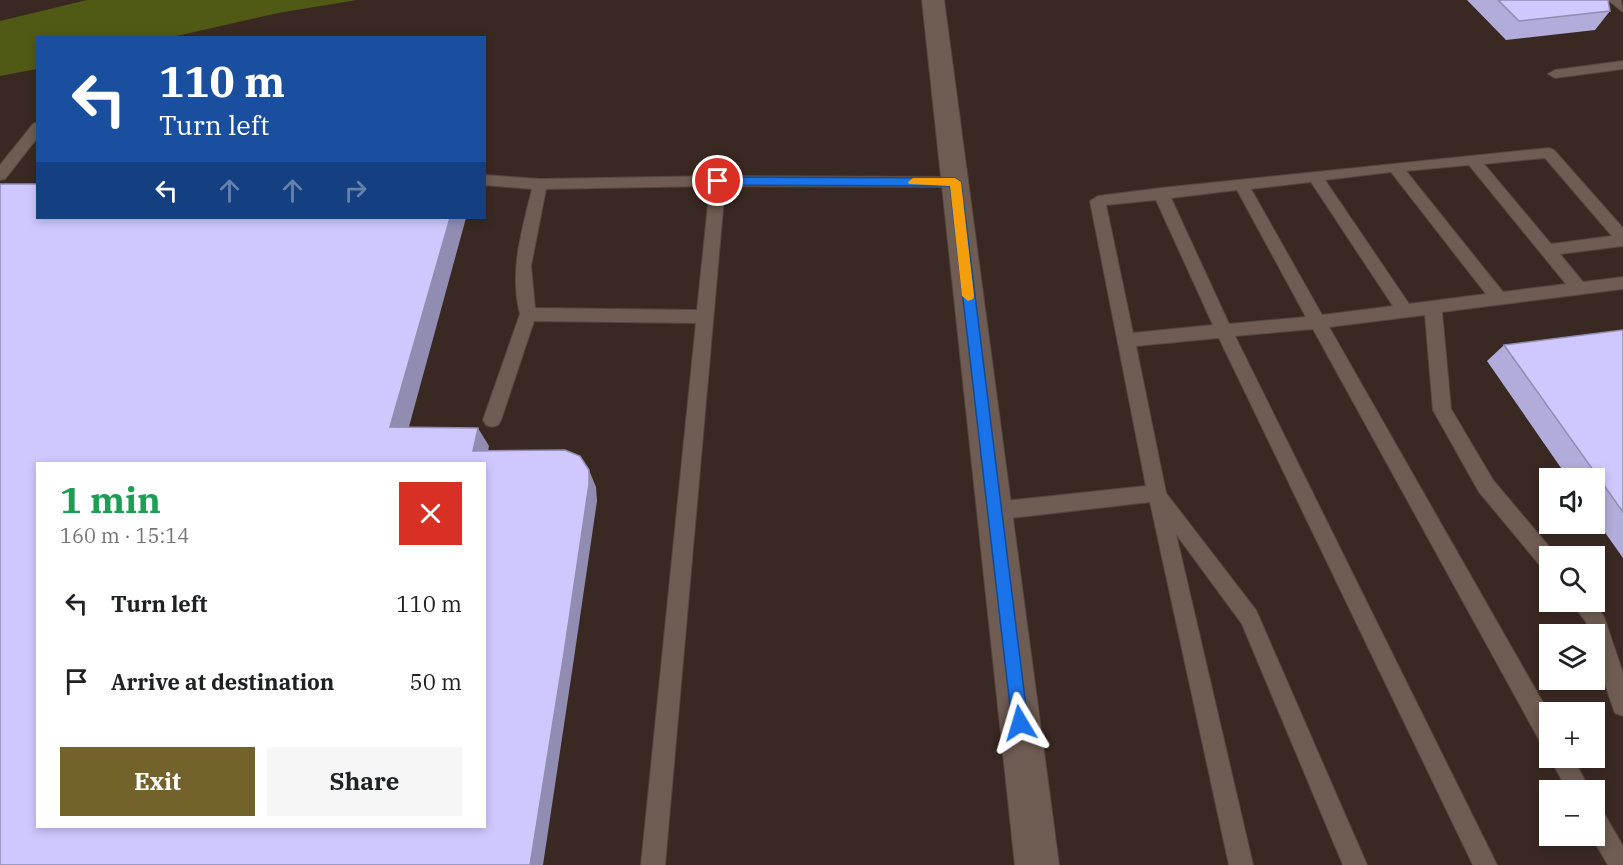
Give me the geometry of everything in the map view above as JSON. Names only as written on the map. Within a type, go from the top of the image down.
[{"type":"street","points":[[933,0],[1037,865]]},
{"type":"lane","points":[[1614,0],[1623,8]]},
{"type":"lane","points":[[1555,74],[1623,65]]},
{"type":"lane","points":[[0,175],[36,129]]},
{"type":"lane","points":[[1241,865],[1157,493],[1098,201],[1395,167],[1549,153],[1623,239]]},
{"type":"lane","points":[[1474,161],[1580,290]]},
{"type":"lane","points":[[1395,167],[1499,299]]},
{"type":"lane","points":[[1315,176],[1404,309]]},
{"type":"lane","points":[[486,180],[540,184],[718,181],[955,182]]},
{"type":"lane","points":[[653,865],[718,181]]},
{"type":"lane","points":[[492,420],[528,314],[522,297],[524,261],[540,184]]},
{"type":"lane","points":[[1241,185],[1539,717]]},
{"type":"lane","points":[[1161,193],[1225,333],[1485,865]]},
{"type":"lane","points":[[1547,250],[1623,239]]},
{"type":"lane","points":[[1125,340],[1225,333],[1404,309],[1623,284]]},
{"type":"lane","points":[[1433,306],[1442,410],[1485,486],[1539,550]]},
{"type":"lane","points":[[528,314],[706,317]]},
{"type":"lane","points":[[994,511],[1157,493]]},
{"type":"lane","points":[[1157,493],[1249,617],[1355,865]]},
{"type":"lane","points":[[1590,612],[1594,617],[1623,705]]},
{"type":"lane","points":[[1605,837],[1621,865]]},
{"type":"green space","points":[[87,0],[357,0],[278,13],[176,36],[36,36],[36,69],[0,76],[0,21]]},
{"type":"building","points":[[1498,0],[1608,0],[1610,11],[1519,21]]},
{"type":"building","points":[[0,184],[36,184],[36,219],[450,219],[390,427],[478,428],[473,451],[565,450],[580,456],[589,470],[589,484],[564,653],[530,865],[0,865]]},
{"type":"building","points":[[1623,330],[1623,512],[1605,487],[1605,468],[1592,468],[1504,345]]},
{"type":"slow traffic","points":[[913,182],[955,182],[968,296]]},
{"type":"route","points":[[718,181],[955,182],[1020,723]]}]
